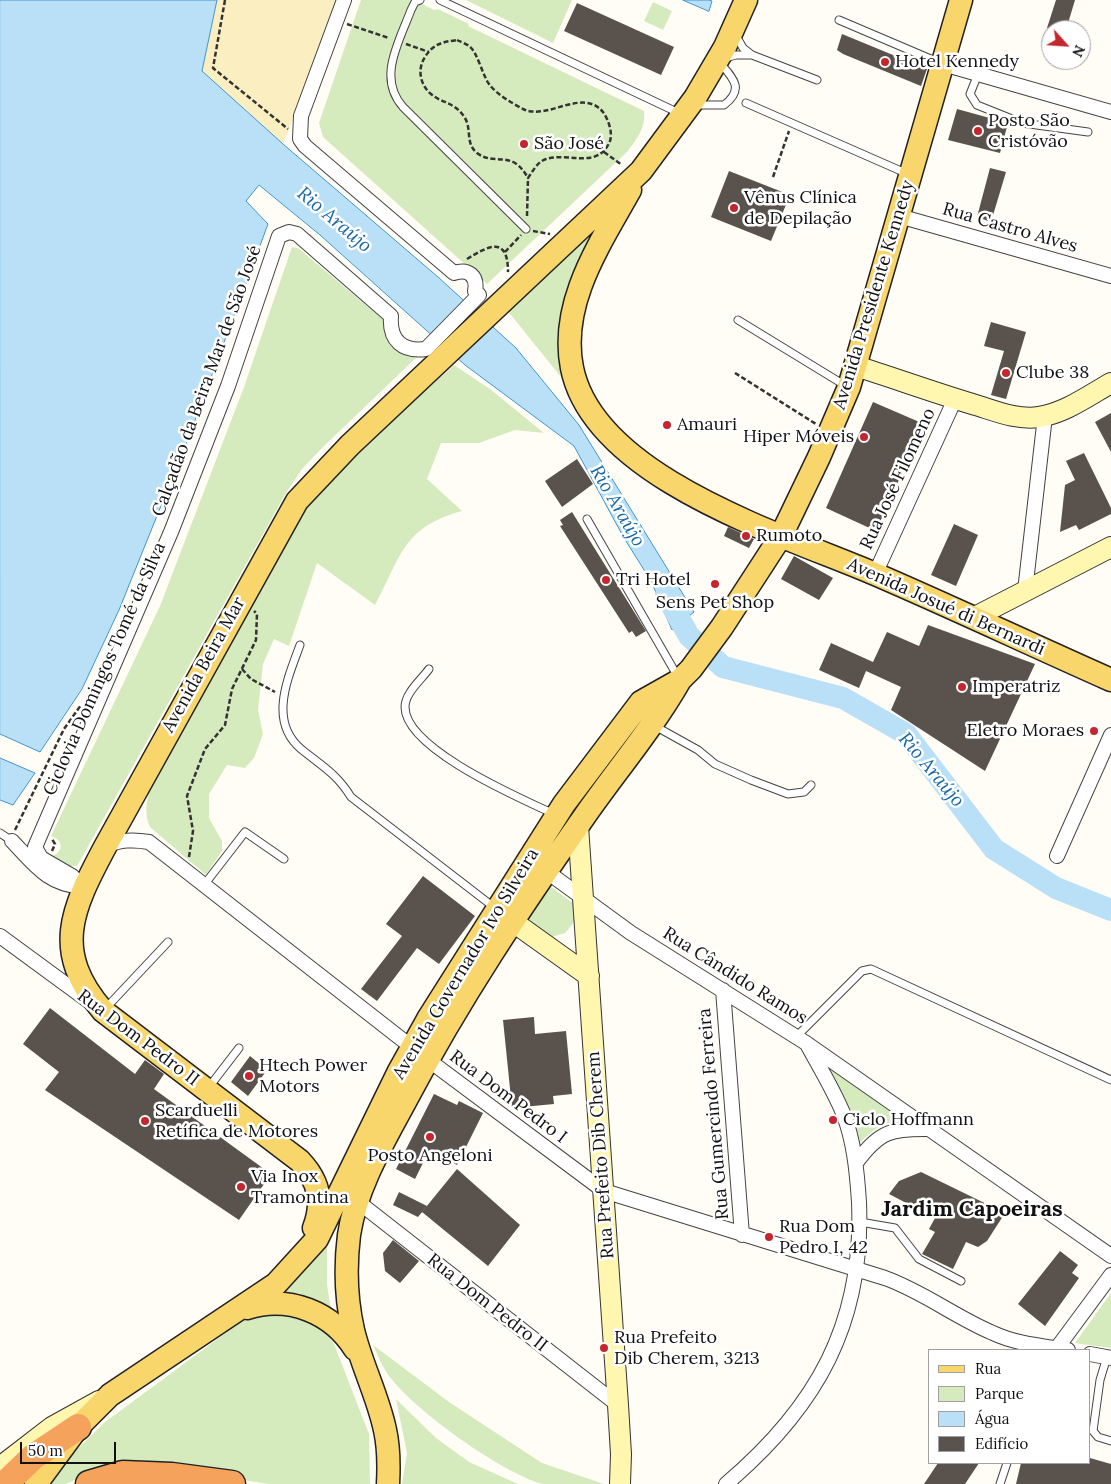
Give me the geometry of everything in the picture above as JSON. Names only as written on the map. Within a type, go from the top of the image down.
[{"type":"highway","points":[[5,1484],[33,1457],[78,1427]]},
{"type":"highway","points":[[89,1484],[123,1474],[172,1476],[232,1484]]},
{"type":"main road","points":[[631,168],[687,110],[718,60],[746,0]]},
{"type":"main road","name":"Avenida Presidente Kennedy","points":[[685,674],[722,627],[781,536],[830,433],[849,387],[961,0]]},
{"type":"main road","name":"Avenida Beira Mar","points":[[103,1011],[71,981],[72,924],[83,887],[242,597],[297,501],[432,355],[486,302],[631,168]]},
{"type":"main road","name":"Avenida Josué di Bernardi","points":[[631,168],[576,295],[570,324],[569,349],[572,369],[589,409],[602,427],[636,459],[704,500],[781,536],[875,574],[1111,680]]},
{"type":"main road","points":[[856,366],[956,399],[1028,418],[1046,416],[1063,410],[1111,383]]},
{"type":"main road","points":[[973,618],[1111,547]]},
{"type":"main road","name":"Avenida Governador Ivo Silveira","points":[[505,915],[546,871],[653,725],[685,674]]},
{"type":"main road","name":"Avenida Governador Ivo Silveira","points":[[36,1484],[78,1427],[110,1395],[276,1284],[304,1254],[326,1224],[343,1183],[505,915],[556,816],[642,702],[685,674]]},
{"type":"main road","name":"Rua Prefeito Dib Cherem","points":[[578,826],[618,1405],[621,1454],[620,1484]]},
{"type":"main road","points":[[505,915],[589,976]]},
{"type":"main road","points":[[555,951],[567,949],[578,940],[585,928]]},
{"type":"main road","name":"Rua Dom Pedro II","points":[[103,1011],[285,1147],[311,1173],[320,1196],[318,1216],[304,1254]]},
{"type":"main road","name":"Avenida Governador Ivo Silveira","points":[[388,1484],[389,1459],[385,1429],[353,1332],[346,1266],[357,1201],[393,1123],[420,1053]]},
{"type":"main road","points":[[239,1310],[257,1305],[276,1303],[294,1305],[312,1311],[328,1320],[342,1332],[363,1363]]},
{"type":"main road","points":[[0,1466],[52,1427],[110,1395]]},
{"type":"street","points":[[344,0],[301,116],[300,138],[305,146],[454,273],[466,271],[471,274],[475,279],[475,291],[486,302]]},
{"type":"street","points":[[943,64],[1111,112]]},
{"type":"street","name":"Rua Castro Alves","points":[[899,216],[1111,276]]},
{"type":"street","name":"Calçadão da Beira Mar de São José","points":[[83,887],[72,876],[42,858],[35,847],[171,532],[228,386],[279,236],[289,232],[297,234],[391,316],[390,325],[398,342],[414,350],[432,355]]},
{"type":"street","name":"Rua José Filomeno","points":[[875,574],[956,399]]},
{"type":"street","points":[[1026,591],[1046,416]]},
{"type":"street","points":[[1057,856],[1111,735]]},
{"type":"street","name":"Rua Dom Pedro I","points":[[104,846],[119,841],[134,840],[148,842],[420,1053],[604,1191],[919,1291],[994,1334],[1037,1348],[1063,1349]]},
{"type":"street","points":[[12,842],[43,874],[54,881],[69,886],[83,887]]},
{"type":"street","name":"Rua Cândido Ramos","points":[[546,871],[631,933],[801,1040],[843,1114],[856,1163],[860,1222],[854,1269],[843,1327],[814,1388],[767,1447],[726,1484]]},
{"type":"street","name":"Rua Dom Pedro II","points":[[0,936],[71,981]]},
{"type":"street","name":"Rua Gumercindo Ferreira","points":[[723,990],[742,1234]]},
{"type":"street","points":[[801,1040],[932,1129],[1111,1256]]},
{"type":"street","points":[[856,1163],[868,1146],[888,1132],[904,1128],[932,1129]]},
{"type":"street","name":"Rua Dom Pedro II","points":[[357,1201],[618,1405]]},
{"type":"street","points":[[1063,1349],[1111,1275]]},
{"type":"street","points":[[1091,1354],[1109,1357]]},
{"type":"lane","points":[[420,0],[415,2],[411,10],[389,74],[391,91],[397,101],[526,229]]},
{"type":"lane","points":[[440,0],[687,110],[724,105],[733,97],[736,88],[733,78],[718,60],[736,55],[752,55]]},
{"type":"lane","points":[[839,20],[943,64]]},
{"type":"lane","points":[[733,31],[743,48],[752,55],[817,80]]},
{"type":"lane","points":[[978,74],[970,94],[976,105],[1022,123],[1088,132]]},
{"type":"lane","points":[[746,103],[911,175]]},
{"type":"lane","points":[[738,320],[849,387]]},
{"type":"lane","points":[[587,519],[685,674]]},
{"type":"lane","points":[[300,645],[283,695],[282,714],[289,735],[300,748],[326,766],[343,784],[351,797],[505,915]]},
{"type":"lane","points":[[429,669],[408,695],[405,708],[410,724],[428,744],[459,767],[556,816]]},
{"type":"lane","points":[[653,725],[698,750],[715,764],[751,780],[788,794],[804,792],[811,785]]},
{"type":"lane","points":[[204,885],[245,832],[284,859]]},
{"type":"lane","points":[[0,833],[12,842]]},
{"type":"lane","points":[[103,1011],[168,942]]},
{"type":"lane","points":[[801,1040],[862,971],[871,968],[1111,1080]]},
{"type":"lane","points":[[207,1090],[239,1048]]},
{"type":"lane","points":[[860,1222],[896,1228],[920,1258],[961,1281]]},
{"type":"lane","points":[[1109,1357],[1091,1419],[1092,1431],[1098,1437],[1111,1441]]},
{"type":"lane","points":[[1000,1484],[1006,1464]]},
{"type":"path","points":[[224,0],[212,68],[300,138]]},
{"type":"path","points":[[344,33],[349,16]]},
{"type":"path","points":[[347,24],[429,52]]},
{"type":"path","points":[[458,258],[467,259],[490,245],[498,246],[505,252],[526,229],[529,204],[528,178],[518,164],[497,157],[487,159],[472,148],[466,119],[458,109],[432,95],[421,82],[420,70],[424,59],[441,42],[457,40],[472,48],[490,86],[525,110],[548,112],[575,103],[589,103],[601,110],[608,120],[611,138],[604,152],[595,157],[584,159],[572,157],[544,160],[537,165],[528,178]]},
{"type":"path","points":[[773,177],[792,123]]},
{"type":"path","points":[[604,152],[631,168]]},
{"type":"path","points":[[526,229],[550,234]]},
{"type":"path","points":[[735,372],[830,433]]},
{"type":"path","points":[[184,870],[190,854],[193,831],[187,796],[205,749],[225,725],[232,689],[256,640],[257,614],[242,597]]},
{"type":"path","points":[[242,669],[251,679],[283,695]]},
{"type":"path","points":[[12,842],[30,796],[64,729],[84,701]]},
{"type":"green space","points":[[361,0],[414,0],[434,10],[438,9],[469,24],[468,26],[644,111],[642,128],[628,151],[487,284],[323,137],[319,123]]},
{"type":"green space","points":[[466,0],[572,0],[553,43]]},
{"type":"green space","points":[[653,2],[672,11],[663,30],[644,21]]},
{"type":"green space","points":[[599,226],[579,265],[566,300],[562,318],[560,337],[565,382],[507,310]]},
{"type":"green space","points":[[292,247],[298,248],[386,322],[386,330],[390,342],[398,351],[418,356],[302,469],[286,493],[77,866],[67,866],[50,857],[58,853],[61,846],[58,840],[51,836],[160,606],[244,387]]},
{"type":"green space","points":[[454,365],[490,389],[544,433],[515,430],[479,443],[441,443],[427,479],[462,511],[442,518],[415,535],[399,558],[375,605],[317,563],[289,646],[274,639],[263,664],[258,710],[263,734],[254,758],[245,768],[227,765],[209,794],[209,818],[222,841],[222,851],[206,875],[150,827],[146,807],[155,774],[305,507],[353,456]]},
{"type":"green space","points":[[550,886],[574,904],[575,921],[565,933],[552,937],[528,920]]},
{"type":"green space","points":[[820,1063],[908,1120],[893,1122],[880,1127],[862,1140],[858,1146]]},
{"type":"green space","points":[[327,1242],[327,1285],[331,1310],[299,1293],[279,1292]]},
{"type":"green space","points":[[1111,1293],[1111,1348],[1075,1343]]},
{"type":"green space","points":[[271,1308],[321,1326],[334,1344],[369,1434],[370,1484],[269,1484],[170,1469],[81,1477],[66,1484],[49,1484],[68,1458],[105,1422],[250,1315]]},
{"type":"green space","points":[[373,1345],[449,1402],[542,1463],[604,1484],[542,1484],[504,1467],[482,1454],[438,1422],[401,1390],[389,1376]]},
{"type":"green space","points":[[396,1399],[436,1438],[469,1462],[518,1484],[402,1484],[407,1453]]},
{"type":"sand","points":[[217,0],[339,0],[283,144],[202,71]]},
{"type":"water","points":[[0,0],[217,0],[202,71],[283,144],[438,277],[516,348],[579,425],[694,612],[672,630],[651,581],[624,538],[574,446],[465,365],[320,235],[259,185],[246,201],[268,224],[190,434],[119,610],[82,689],[40,752],[0,734]]},
{"type":"water","points":[[683,0],[709,0],[712,1],[709,11]]},
{"type":"water","points":[[0,758],[35,773],[13,805],[0,800]]},
{"type":"building","points":[[1056,0],[1075,0],[1069,20],[1050,20]]},
{"type":"building","points":[[577,3],[674,47],[661,75],[564,31]]},
{"type":"building","name":"Hotel Kennedy","points":[[842,34],[927,69],[921,86],[843,54],[837,50]]},
{"type":"building","name":"Posto São Cristóvão","points":[[957,109],[1008,123],[1000,153],[948,140]]},
{"type":"building","points":[[990,168],[1006,172],[991,222],[977,217]]},
{"type":"building","points":[[729,171],[790,195],[771,241],[711,217]]},
{"type":"building","name":"Clube 38","points":[[991,322],[1026,332],[1006,399],[991,395],[1004,351],[984,346]]},
{"type":"building","points":[[873,402],[924,424],[876,531],[826,508]]},
{"type":"building","points":[[1111,413],[1111,452],[1095,422]]},
{"type":"building","points":[[1084,453],[1111,508],[1111,514],[1079,530],[1076,525],[1060,532],[1065,485],[1075,480],[1066,461]]},
{"type":"building","points":[[577,459],[593,484],[562,507],[545,481]]},
{"type":"building","name":"Tri Hotel","points":[[572,512],[646,631],[636,637],[632,631],[629,633],[560,526],[563,525],[560,520]]},
{"type":"building","points":[[954,524],[978,535],[956,586],[931,575]]},
{"type":"building","points":[[728,527],[754,539],[749,548],[724,536]]},
{"type":"building","points":[[794,556],[833,578],[819,600],[781,579]]},
{"type":"building","name":"Imperatriz","points":[[928,625],[1035,664],[985,771],[891,710],[901,687],[866,671],[859,688],[819,670],[831,643],[873,662],[887,632],[919,646]]},
{"type":"building","points":[[423,876],[475,916],[439,964],[417,948],[377,1001],[361,989],[402,936],[386,924]]},
{"type":"building","name":"Scarduelli Retífica de Motores","points":[[50,1008],[135,1074],[145,1060],[164,1074],[154,1089],[271,1174],[239,1220],[45,1090],[59,1072],[23,1044]]},
{"type":"building","points":[[534,1017],[535,1034],[566,1031],[572,1094],[553,1096],[554,1104],[512,1108],[503,1020]]},
{"type":"building","name":"Htech Power Motors","points":[[250,1056],[267,1070],[248,1096],[231,1082]]},
{"type":"building","points":[[434,1094],[457,1105],[459,1101],[483,1113],[457,1165],[429,1151],[415,1179],[396,1169]]},
{"type":"building","points":[[457,1169],[520,1225],[488,1266],[422,1212]]},
{"type":"building","points":[[921,1172],[1005,1213],[987,1241],[978,1247],[966,1242],[953,1269],[922,1254],[935,1232],[929,1229],[935,1218],[889,1194],[899,1181]]},
{"type":"building","points":[[399,1192],[427,1206],[418,1217],[393,1205]]},
{"type":"building","points":[[393,1240],[419,1261],[400,1283],[385,1271],[383,1253]]},
{"type":"building","points":[[1060,1251],[1078,1265],[1072,1273],[1079,1278],[1045,1326],[1018,1304]]},
{"type":"building","points":[[1091,1458],[1111,1464],[1111,1484],[1016,1484],[1021,1464],[1091,1464]]},
{"type":"building","points":[[937,1464],[978,1464],[965,1484],[924,1484]]},
{"type":"waterway","name":"Rio Araújo","points":[[666,595],[689,636],[723,667],[843,698],[906,734],[994,849],[1056,888],[1111,910]]},
{"type":"place","name":"Hotel Kennedy","points":[[885,62]]},
{"type":"place","name":"Posto São Cristóvão","points":[[978,131]]},
{"type":"place","name":"São José","points":[[524,144]]},
{"type":"place","name":"Vênus Clínica de Depilação","points":[[734,208]]},
{"type":"place","name":"Clube 38","points":[[1006,373]]},
{"type":"place","name":"Amauri","points":[[667,425]]},
{"type":"place","name":"Hiper Móveis","points":[[864,437]]},
{"type":"place","name":"Rumoto","points":[[746,536]]},
{"type":"place","name":"Tri Hotel","points":[[606,580]]},
{"type":"place","name":"Sens Pet Shop","points":[[715,584]]},
{"type":"place","name":"Imperatriz","points":[[962,687]]},
{"type":"place","name":"Eletro Moraes","points":[[1094,731]]},
{"type":"place","name":"Htech Power Motors","points":[[249,1076]]},
{"type":"place","name":"Ciclo Hoffmann","points":[[833,1120]]},
{"type":"place","name":"Scarduelli Retífica de Motores","points":[[145,1121]]},
{"type":"place","name":"Posto Angeloni","points":[[430,1137]]},
{"type":"place","name":"Via Inox Tramontina","points":[[241,1187]]},
{"type":"place","name":"Rua Dom Pedro I, 42","points":[[769,1237]]},
{"type":"place","name":"Rua Prefeito Dib Cherem, 3213","points":[[604,1348]]},
{"type":"district","name":"Jardim Capoeiras","points":[[972,1210]]}]
